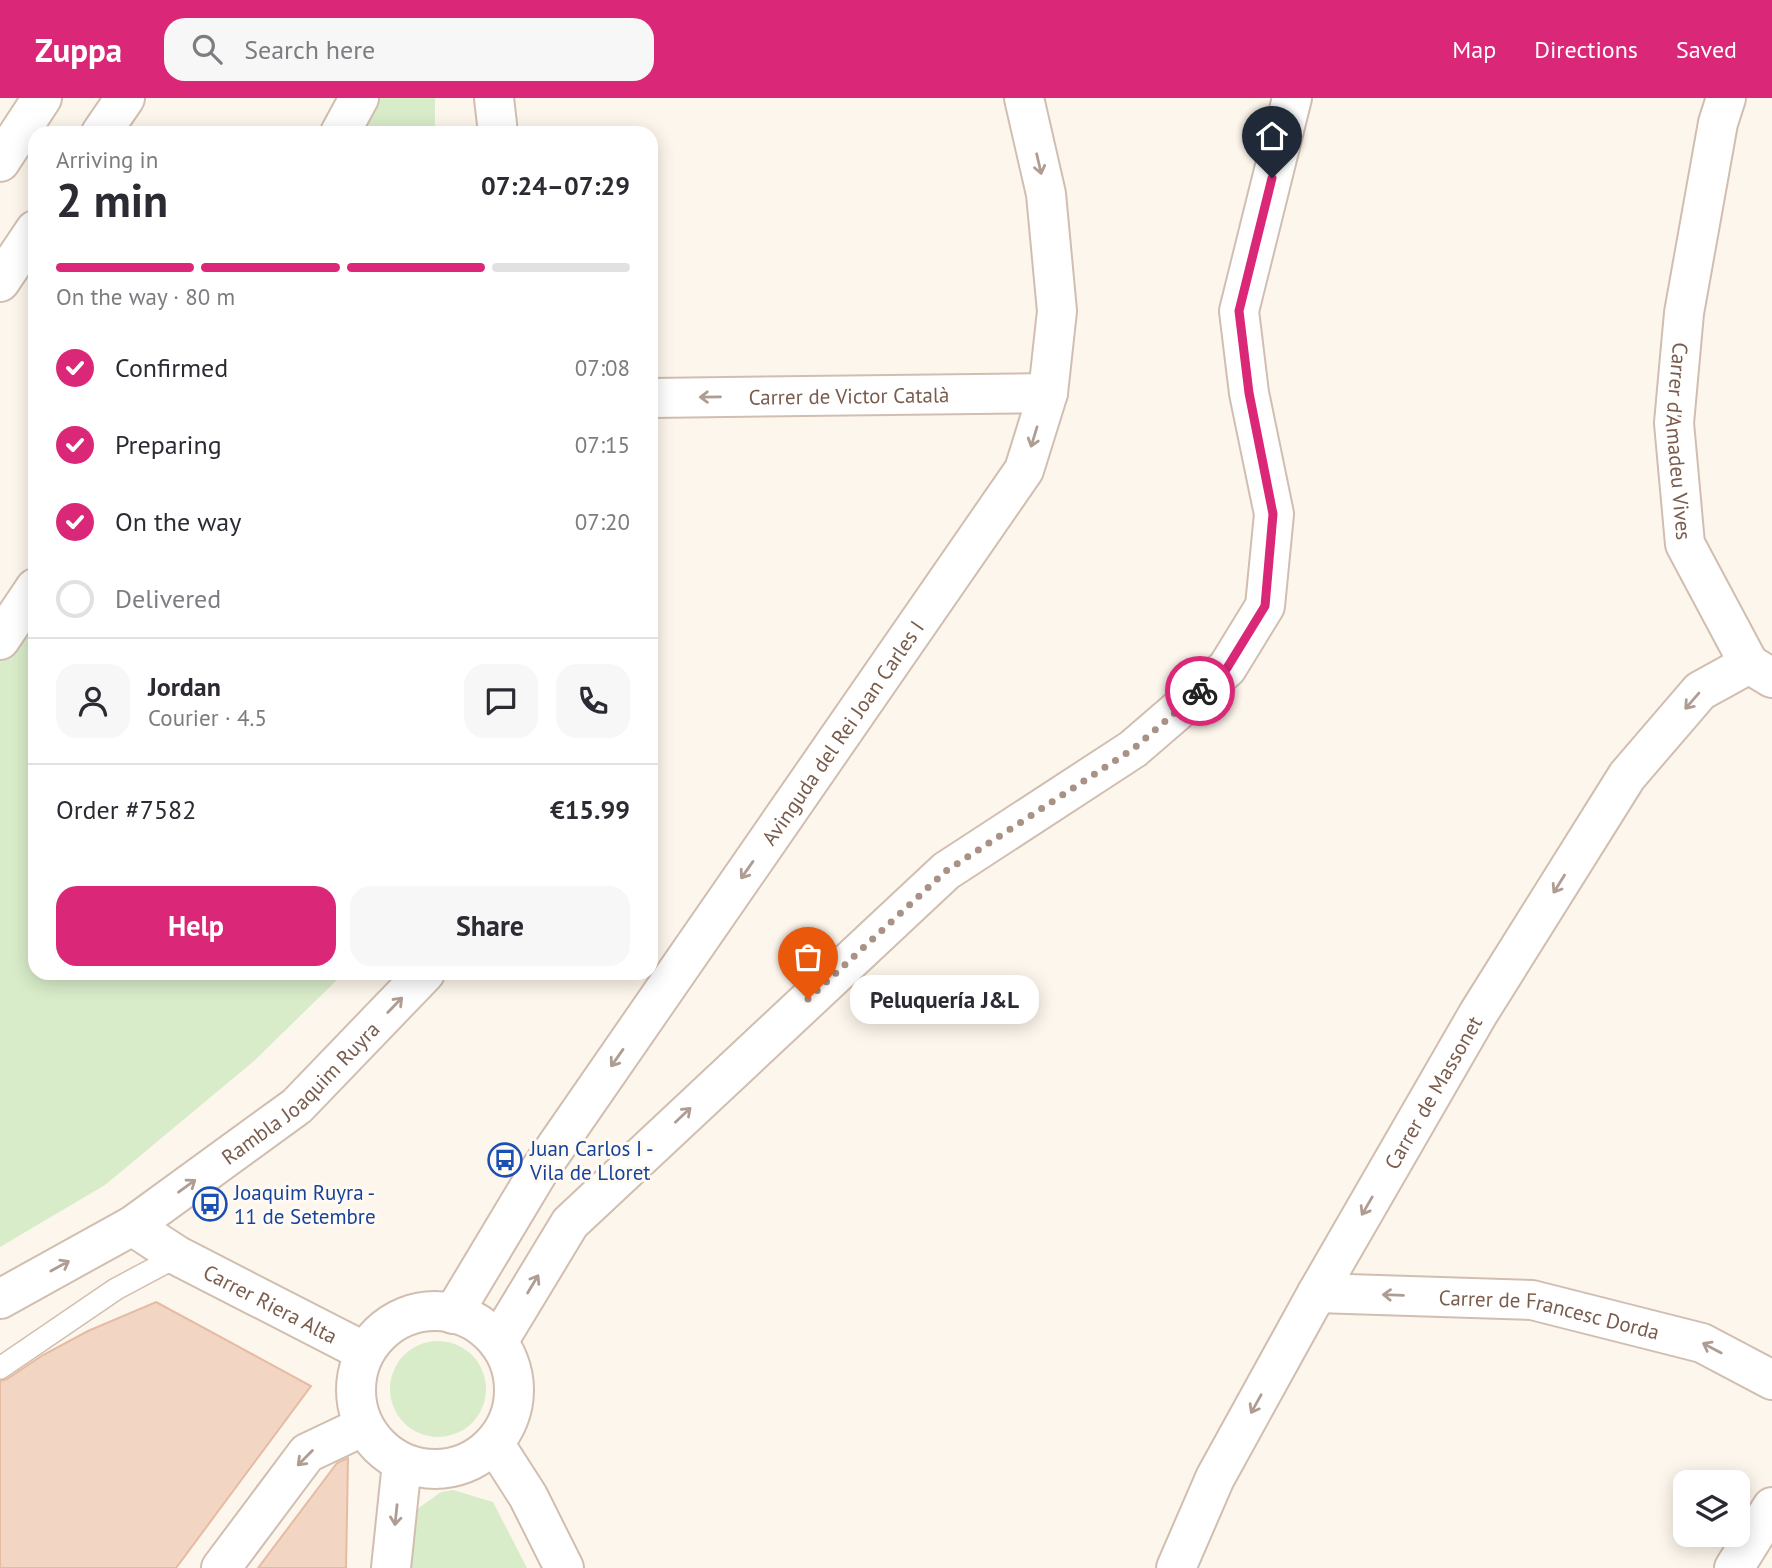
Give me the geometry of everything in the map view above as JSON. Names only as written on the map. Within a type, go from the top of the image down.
[{"type":"street","points":[[0,162],[42,98]]},
{"type":"street","points":[[106,126],[125,98]]},
{"type":"street","points":[[344,126],[359,98]]},
{"type":"street","points":[[494,98],[497,126]]},
{"type":"street","name":"Avinguda del Rei Joan Carles I","points":[[453,1314],[537,1174],[1024,470],[1048,393],[1057,311],[1046,194],[1024,98]]},
{"type":"street","points":[[498,1342],[569,1223],[946,871],[1133,749],[1227,668],[1265,606],[1273,514],[1249,393],[1239,311],[1292,98]]},
{"type":"street","name":"Carrer d'Amadeu Vives","points":[[1726,98],[1718,123],[1684,313],[1674,423],[1685,544],[1760,671]]},
{"type":"street","points":[[0,282],[28,240]]},
{"type":"street","name":"Carrer de Victor Català","points":[[658,398],[1048,393]]},
{"type":"street","points":[[0,640],[28,598]]},
{"type":"street","name":"Carrer de Massonet","points":[[1176,1568],[1215,1478],[1317,1293],[1478,1014],[1627,776],[1700,691],[1760,671]]},
{"type":"street","name":"Rambla Joaquim Ruyra","points":[[0,1299],[132,1226],[297,1106],[418,980]]},
{"type":"street","name":"Carrer Riera Alta","points":[[132,1226],[178,1256],[365,1352]]},
{"type":"street","name":"Carrer de Francesc Dorda","points":[[1317,1293],[1532,1300],[1702,1343],[1772,1380]]},
{"type":"street","points":[[428,1311],[470,1319],[498,1342],[510,1366],[514,1393],[509,1420],[494,1443],[479,1456],[461,1465],[421,1469],[402,1463],[374,1441],[358,1412],[356,1381],[365,1352],[382,1332],[403,1318],[428,1311]]},
{"type":"street","points":[[221,1568],[307,1452],[364,1426]]},
{"type":"street","points":[[494,1443],[528,1496],[564,1568]]},
{"type":"street","points":[[391,1568],[402,1463]]},
{"type":"street","points":[[1734,1568],[1772,1507]]},
{"type":"lane","points":[[0,1368],[116,1289],[178,1256]]},
{"type":"green space","points":[[376,98],[435,98],[435,126],[359,126]]},
{"type":"green space","points":[[28,617],[28,980],[337,980],[254,1061],[105,1185],[0,1247],[0,659]]},
{"type":"green space","points":[[438,1341],[456,1345],[472,1355],[482,1371],[486,1389],[482,1407],[472,1423],[456,1433],[438,1437],[420,1433],[404,1423],[394,1407],[390,1389],[394,1371],[404,1355],[420,1345]]},
{"type":"green space","points":[[453,1490],[493,1502],[527,1568],[408,1568],[413,1512],[441,1492]]},
{"type":"building","points":[[156,1302],[311,1386],[176,1568],[0,1568],[0,1381],[88,1331]]},
{"type":"building","points":[[348,1458],[346,1568],[258,1568],[337,1463]]},
{"type":"way so far","points":[[808,999],[946,871],[1133,749],[1200,691]]},
{"type":"place","name":"Peluquería J&L","points":[[808,999]]},
{"type":"place","name":"Juan Carlos I - Vila de Lloret","points":[[505,1160]]},
{"type":"place","name":"Joaquim Ruyra - 11 de Setembre","points":[[210,1204]]},
{"type":"route","points":[[1200,691],[1227,668],[1265,606],[1273,514],[1249,393],[1239,311],[1272,178]]}]
